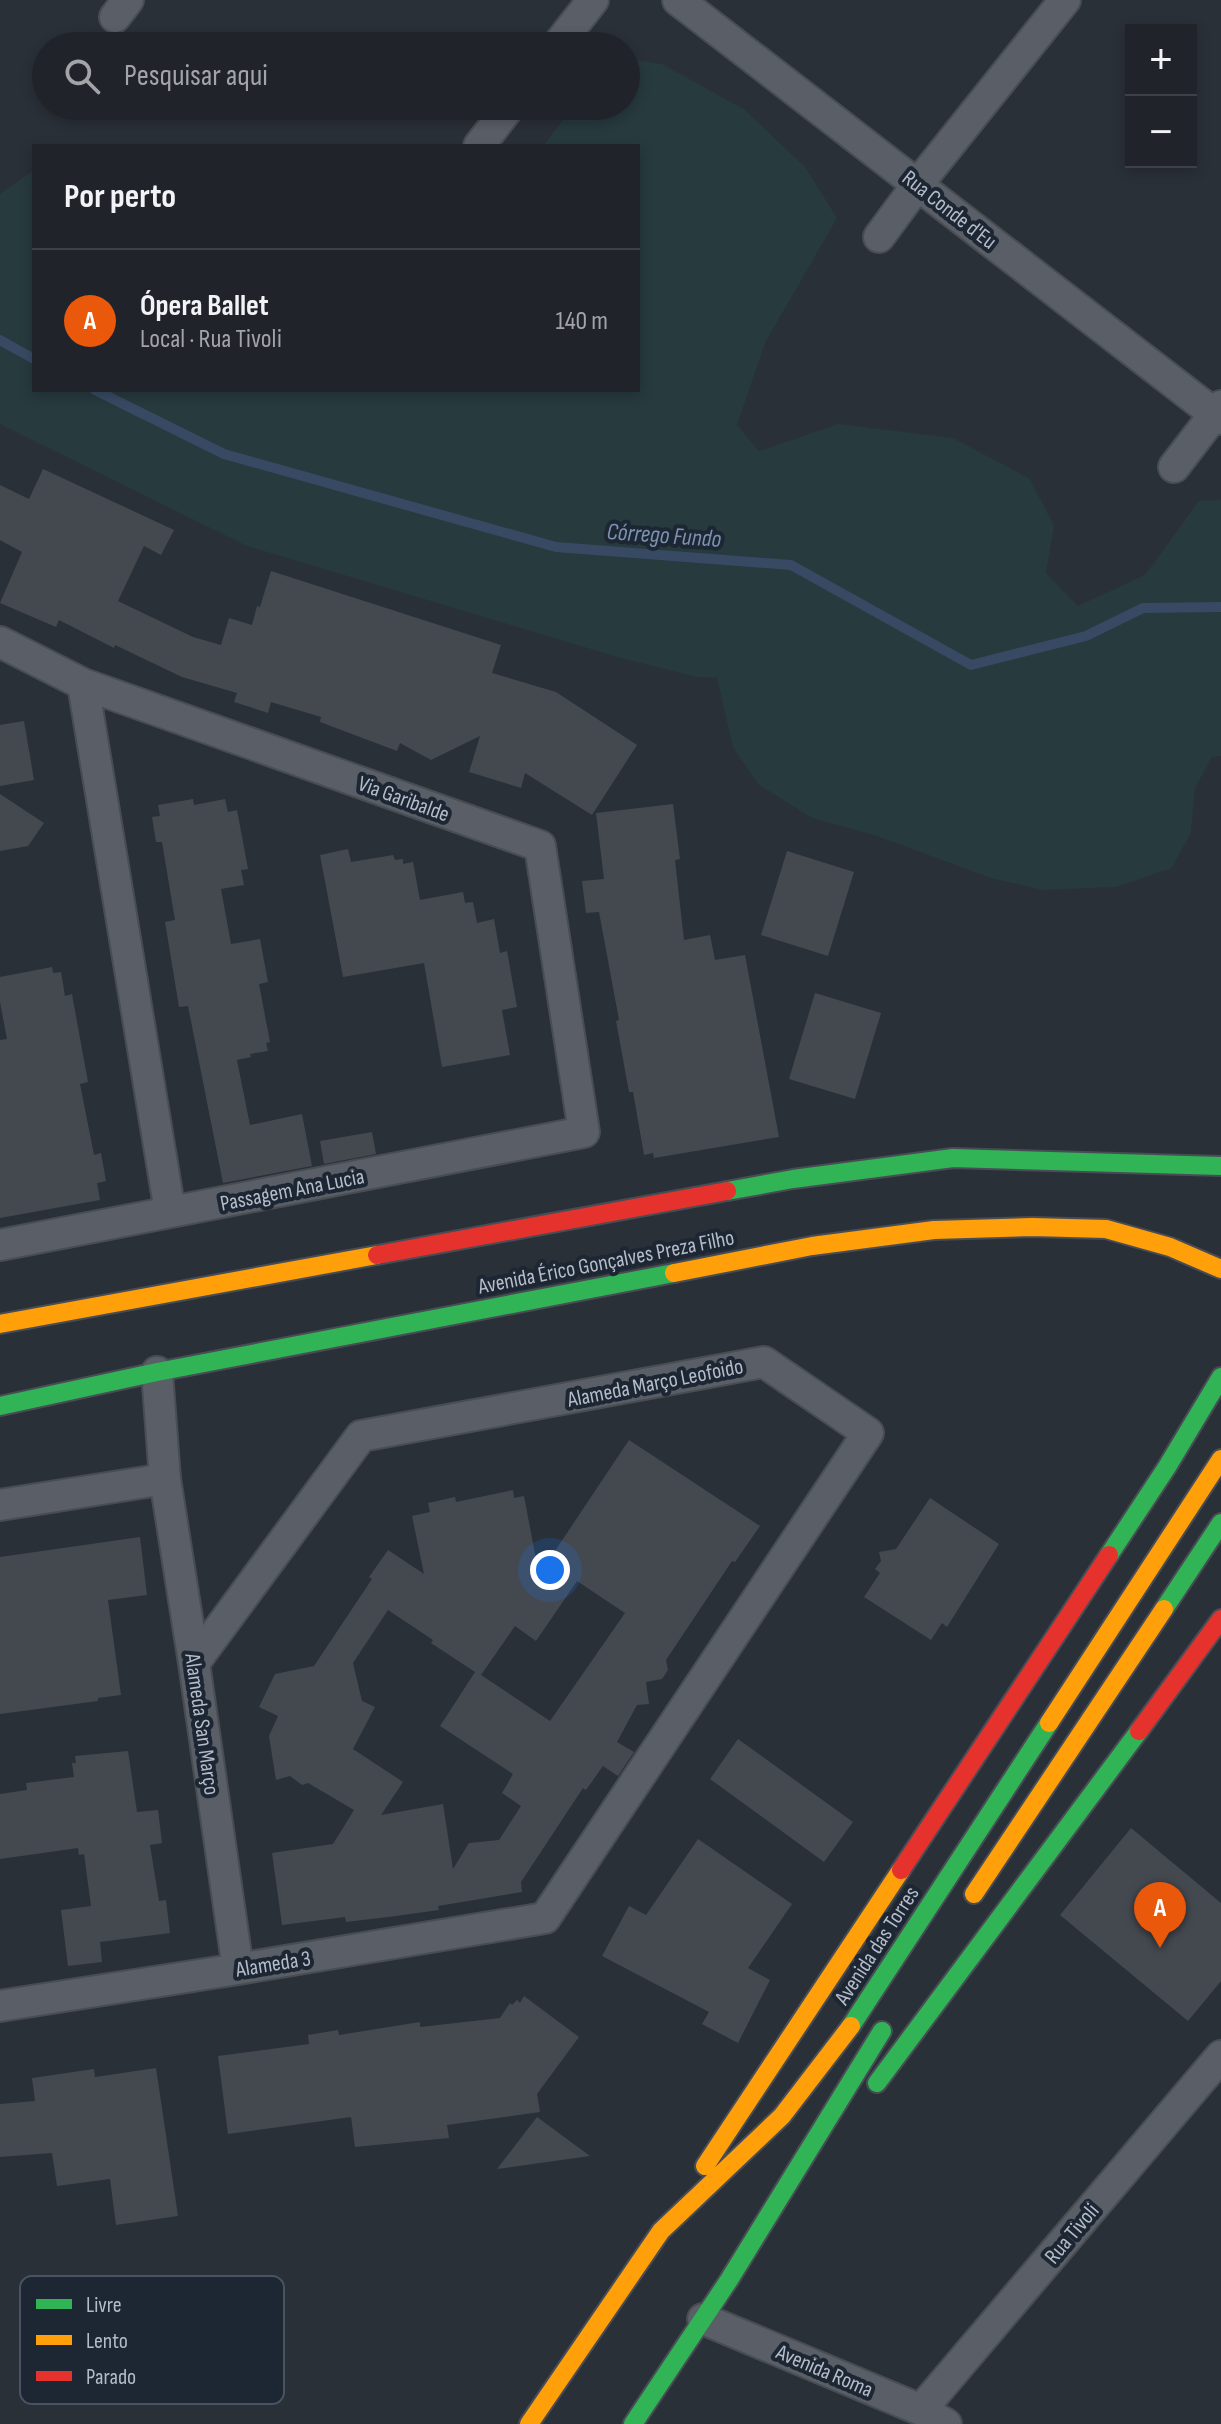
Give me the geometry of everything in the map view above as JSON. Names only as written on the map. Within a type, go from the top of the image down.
[{"type":"main road","name":"Avenida Érico Gonçalves Preza Filho","points":[[0,1324],[793,1179],[909,1163],[953,1158],[1221,1166]]},
{"type":"main road","name":"Avenida Érico Gonçalves Preza Filho","points":[[0,1406],[157,1372],[812,1246],[934,1230],[1032,1227],[1106,1229],[1170,1247],[1221,1269]]},
{"type":"main road","points":[[661,2231],[1167,1467],[1221,1377]]},
{"type":"main road","name":"Avenida das Torres","points":[[529,2424],[661,2231],[782,2116],[840,2043],[1221,1459]]},
{"type":"main road","points":[[959,1915],[1221,1523]]},
{"type":"main road","points":[[866,2097],[1221,1619]]},
{"type":"main road","points":[[633,2424],[729,2280],[889,2020]]},
{"type":"main road","points":[[729,2280],[847,2122]]},
{"type":"street","points":[[568,32],[593,0]]},
{"type":"street","name":"Rua Conde d'Eu","points":[[678,0],[1219,413]]},
{"type":"street","points":[[879,237],[1065,0]]},
{"type":"street","points":[[481,144],[499,120]]},
{"type":"street","points":[[1174,467],[1219,413]]},
{"type":"street","name":"Via Garibalde","points":[[0,642],[83,684],[540,846],[584,1132]]},
{"type":"street","points":[[83,684],[170,1212]]},
{"type":"street","name":"Passagem Ana Lucia","points":[[0,1245],[584,1132]]},
{"type":"street","name":"Alameda Março Leofoido","points":[[194,1663],[361,1436],[764,1362],[868,1433],[545,1918]]},
{"type":"street","name":"Alameda San Março","points":[[157,1372],[165,1479],[238,1969]]},
{"type":"street","points":[[0,1505],[165,1479]]},
{"type":"street","name":"Alameda 3","points":[[0,2006],[545,1918]]},
{"type":"street","name":"Rua Tivoli","points":[[934,2417],[1221,2056]]},
{"type":"street","name":"Avenida Roma","points":[[703,2319],[934,2417]]},
{"type":"green space","points":[[640,61],[662,64],[745,110],[805,167],[837,218],[765,343],[737,425],[759,451],[839,424],[953,438],[1030,479],[1054,526],[1046,573],[1078,606],[1145,575],[1199,501],[1221,500],[1221,756],[1212,757],[1195,788],[1191,832],[1172,868],[1116,887],[1043,890],[991,878],[874,835],[812,818],[758,784],[733,747],[717,678],[697,677],[621,658],[247,546],[0,424],[0,194],[32,171],[32,392],[640,392],[640,144],[545,144],[563,120],[640,120]]},
{"type":"building","points":[[43,469],[174,530],[161,555],[144,546],[118,601],[193,637],[221,645],[229,618],[252,625],[271,571],[501,645],[492,673],[556,692],[637,745],[592,815],[525,773],[521,788],[469,772],[480,736],[431,760],[400,743],[397,751],[320,722],[321,717],[271,702],[268,713],[234,702],[237,693],[182,677],[59,620],[56,627],[0,603],[22,552],[0,540],[0,485],[29,499]]},
{"type":"building","points":[[24,721],[34,780],[0,786],[0,725]]},
{"type":"building","points":[[0,794],[44,823],[28,846],[0,851]]},
{"type":"building","points":[[193,799],[194,805],[225,799],[228,812],[237,810],[248,869],[241,870],[244,885],[221,889],[231,944],[260,939],[268,982],[259,984],[270,1042],[266,1043],[268,1051],[237,1060],[250,1125],[302,1114],[312,1166],[223,1183],[188,1006],[179,1007],[165,922],[175,920],[162,842],[156,842],[152,817],[160,816],[158,805]]},
{"type":"building","points":[[673,804],[680,859],[675,860],[684,940],[710,935],[715,960],[745,955],[779,1137],[654,1158],[653,1153],[644,1155],[633,1092],[629,1092],[599,912],[586,913],[582,881],[604,879],[596,813]]},
{"type":"building","points":[[348,849],[351,862],[393,855],[395,860],[403,859],[403,864],[413,862],[420,900],[463,892],[465,903],[473,902],[477,923],[494,919],[500,953],[507,951],[517,1007],[502,1010],[510,1055],[442,1067],[424,963],[343,977],[320,855]]},
{"type":"building","points":[[787,851],[854,872],[828,956],[761,935]]},
{"type":"building","points":[[52,967],[53,973],[61,972],[65,996],[72,994],[88,1082],[80,1084],[94,1155],[101,1153],[106,1181],[97,1183],[100,1200],[0,1218],[0,1040],[7,1039],[0,1002],[0,977]]},
{"type":"building","points":[[815,993],[881,1013],[855,1099],[789,1079]]},
{"type":"building","points":[[372,1132],[376,1154],[324,1164],[320,1141]]},
{"type":"building","points":[[629,1440],[760,1526],[735,1562],[732,1561],[666,1660],[668,1670],[662,1679],[646,1682],[649,1704],[637,1705],[617,1742],[634,1752],[618,1776],[603,1766],[586,1790],[583,1788],[521,1882],[522,1892],[396,1916],[346,1922],[345,1917],[282,1925],[272,1853],[333,1844],[354,1810],[290,1776],[276,1780],[269,1736],[278,1716],[259,1707],[275,1674],[314,1666],[388,1550],[424,1574],[412,1516],[430,1512],[428,1503],[455,1497],[456,1502],[513,1490],[514,1498],[524,1496],[539,1575]],"holes":[[[577,1581],[625,1613],[550,1721],[481,1675],[515,1626],[536,1641]],[[388,1610],[475,1672],[440,1726],[513,1774],[502,1793],[521,1806],[499,1840],[469,1843],[453,1869],[443,1804],[381,1815],[403,1782],[353,1749],[375,1707],[362,1701],[353,1663]]]},
{"type":"building","points":[[930,1498],[999,1544],[947,1627],[942,1623],[931,1640],[864,1597],[880,1573],[875,1569],[881,1561],[879,1552],[896,1549]]},
{"type":"building","points":[[140,1537],[147,1595],[108,1600],[121,1695],[0,1714],[0,1557]]},
{"type":"building","points":[[738,1739],[853,1822],[824,1862],[710,1779]]},
{"type":"building","points":[[128,1751],[137,1812],[158,1810],[162,1843],[150,1845],[159,1901],[166,1900],[170,1933],[100,1942],[102,1962],[68,1966],[61,1910],[91,1906],[84,1854],[79,1855],[78,1848],[0,1859],[0,1794],[27,1790],[26,1783],[74,1777],[72,1763],[76,1763],[75,1756]]},
{"type":"building","points":[[1131,1828],[1221,1903],[1221,1981],[1188,2021],[1060,1915]]},
{"type":"building","points":[[698,1839],[792,1904],[748,1968],[770,1980],[738,2043],[702,2024],[709,2012],[602,1956],[629,1906],[646,1915]]},
{"type":"building","points":[[524,1996],[579,2037],[537,2094],[540,2112],[447,2125],[449,2138],[355,2147],[351,2117],[228,2134],[218,2056],[309,2044],[308,2035],[338,2030],[339,2035],[420,2022],[420,2027],[500,2018],[510,2003],[512,2005],[517,2000],[520,2003]]},
{"type":"building","points":[[156,2068],[178,2216],[116,2225],[110,2179],[57,2186],[52,2153],[0,2157],[0,2104],[35,2101],[32,2078],[94,2069],[95,2077]]},
{"type":"building","points":[[537,2117],[590,2156],[497,2169]]},
{"type":"waterway","name":"Córrego Fundo","points":[[0,340],[32,358]]},
{"type":"waterway","name":"Córrego Fundo","points":[[99,392],[224,454],[556,547],[791,565],[971,665],[1086,636],[1143,608],[1221,607]]},
{"type":"traffic: fast","points":[[727,1191],[953,1158],[1221,1166]]},
{"type":"traffic: fast","points":[[0,1406],[157,1372],[674,1273]]},
{"type":"traffic: fast","points":[[1109,1555],[1221,1377]]},
{"type":"traffic: fast","points":[[1164,1609],[1221,1523]]},
{"type":"traffic: fast","points":[[851,2026],[1049,1723]]},
{"type":"traffic: fast","points":[[877,2083],[1139,1731]]},
{"type":"traffic: fast","points":[[633,2424],[729,2280],[882,2031]]},
{"type":"traffic: slow","points":[[674,1273],[812,1246],[934,1230],[1032,1227],[1106,1229],[1170,1247],[1221,1269]]},
{"type":"traffic: slow","points":[[0,1324],[377,1255]]},
{"type":"traffic: slow","points":[[1049,1723],[1221,1459]]},
{"type":"traffic: slow","points":[[974,1894],[1164,1609]]},
{"type":"traffic: slow","points":[[705,2166],[901,1870]]},
{"type":"traffic: slow","points":[[529,2424],[661,2231],[782,2116],[851,2026]]},
{"type":"traffic: jam","points":[[377,1255],[727,1191]]},
{"type":"traffic: jam","points":[[901,1870],[1109,1555]]},
{"type":"traffic: jam","points":[[1139,1731],[1221,1619]]},
{"type":"place","name":"Ópera Ballet","points":[[1160,1948]]}]
